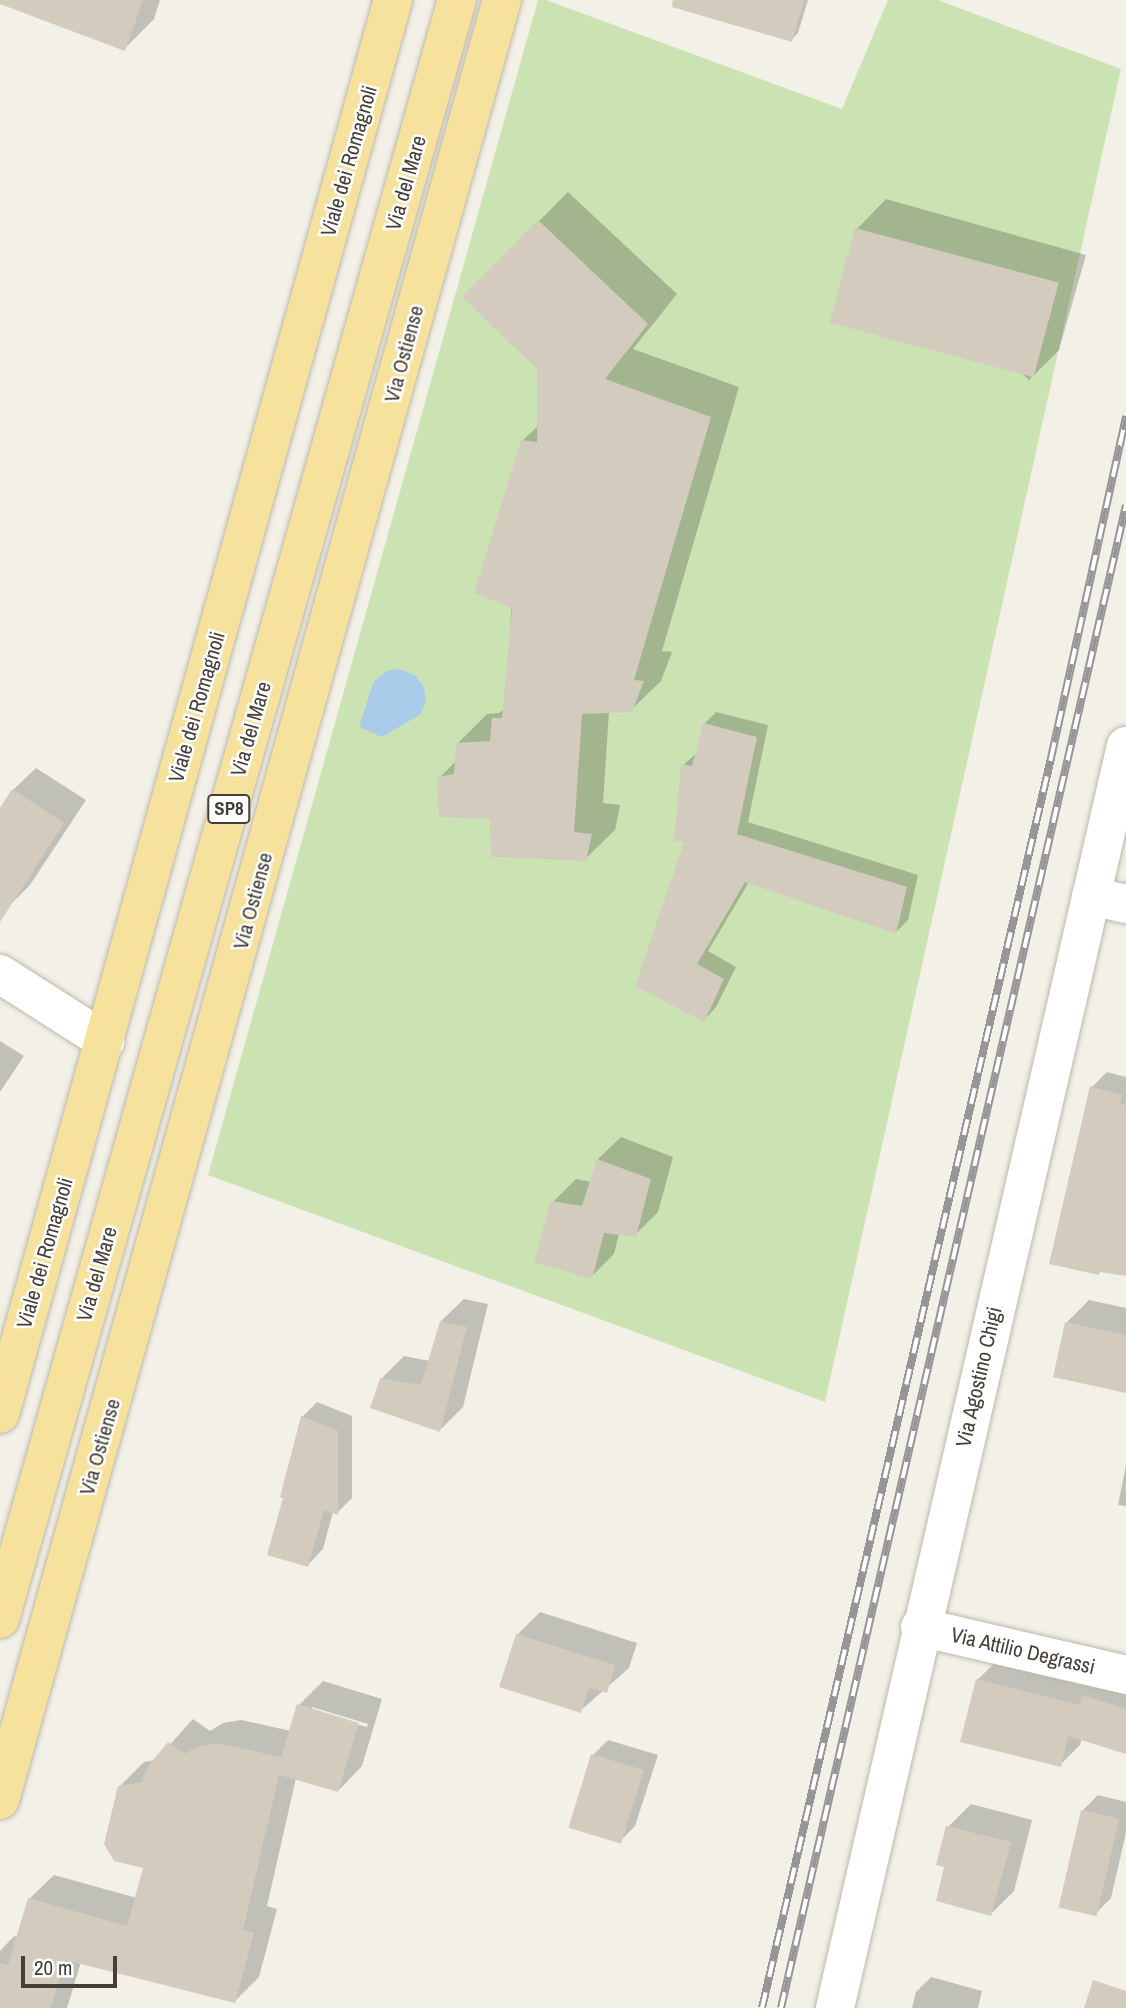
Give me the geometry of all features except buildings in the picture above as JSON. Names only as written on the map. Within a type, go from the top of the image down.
[{"type":"main road","name":"Viale dei Romagnoli","points":[[0,1414],[394,0]]},
{"type":"main road","name":"Via del Mare","points":[[0,1619],[457,0]]},
{"type":"main road","name":"Via Ostiense","points":[[0,1800],[502,0]]},
{"type":"street","name":"Via Agostino Chigi","points":[[835,2008],[920,1628],[1108,900],[1126,746]]},
{"type":"street","points":[[0,974],[105,1041]]},
{"type":"street","name":"Via Attilio Degrassi","points":[[920,1628],[1126,1675]]},
{"type":"green space","points":[[538,0],[546,0],[842,109],[888,0],[938,0],[1121,69],[825,1402],[208,1175]]},
{"type":"water","points":[[400,669],[416,676],[424,688],[426,701],[421,714],[382,737],[359,727],[374,681],[389,670]]},
{"type":"railway","points":[[762,2008],[1051,758],[1126,416]]},
{"type":"railway","points":[[781,2008],[1126,505]]}]
